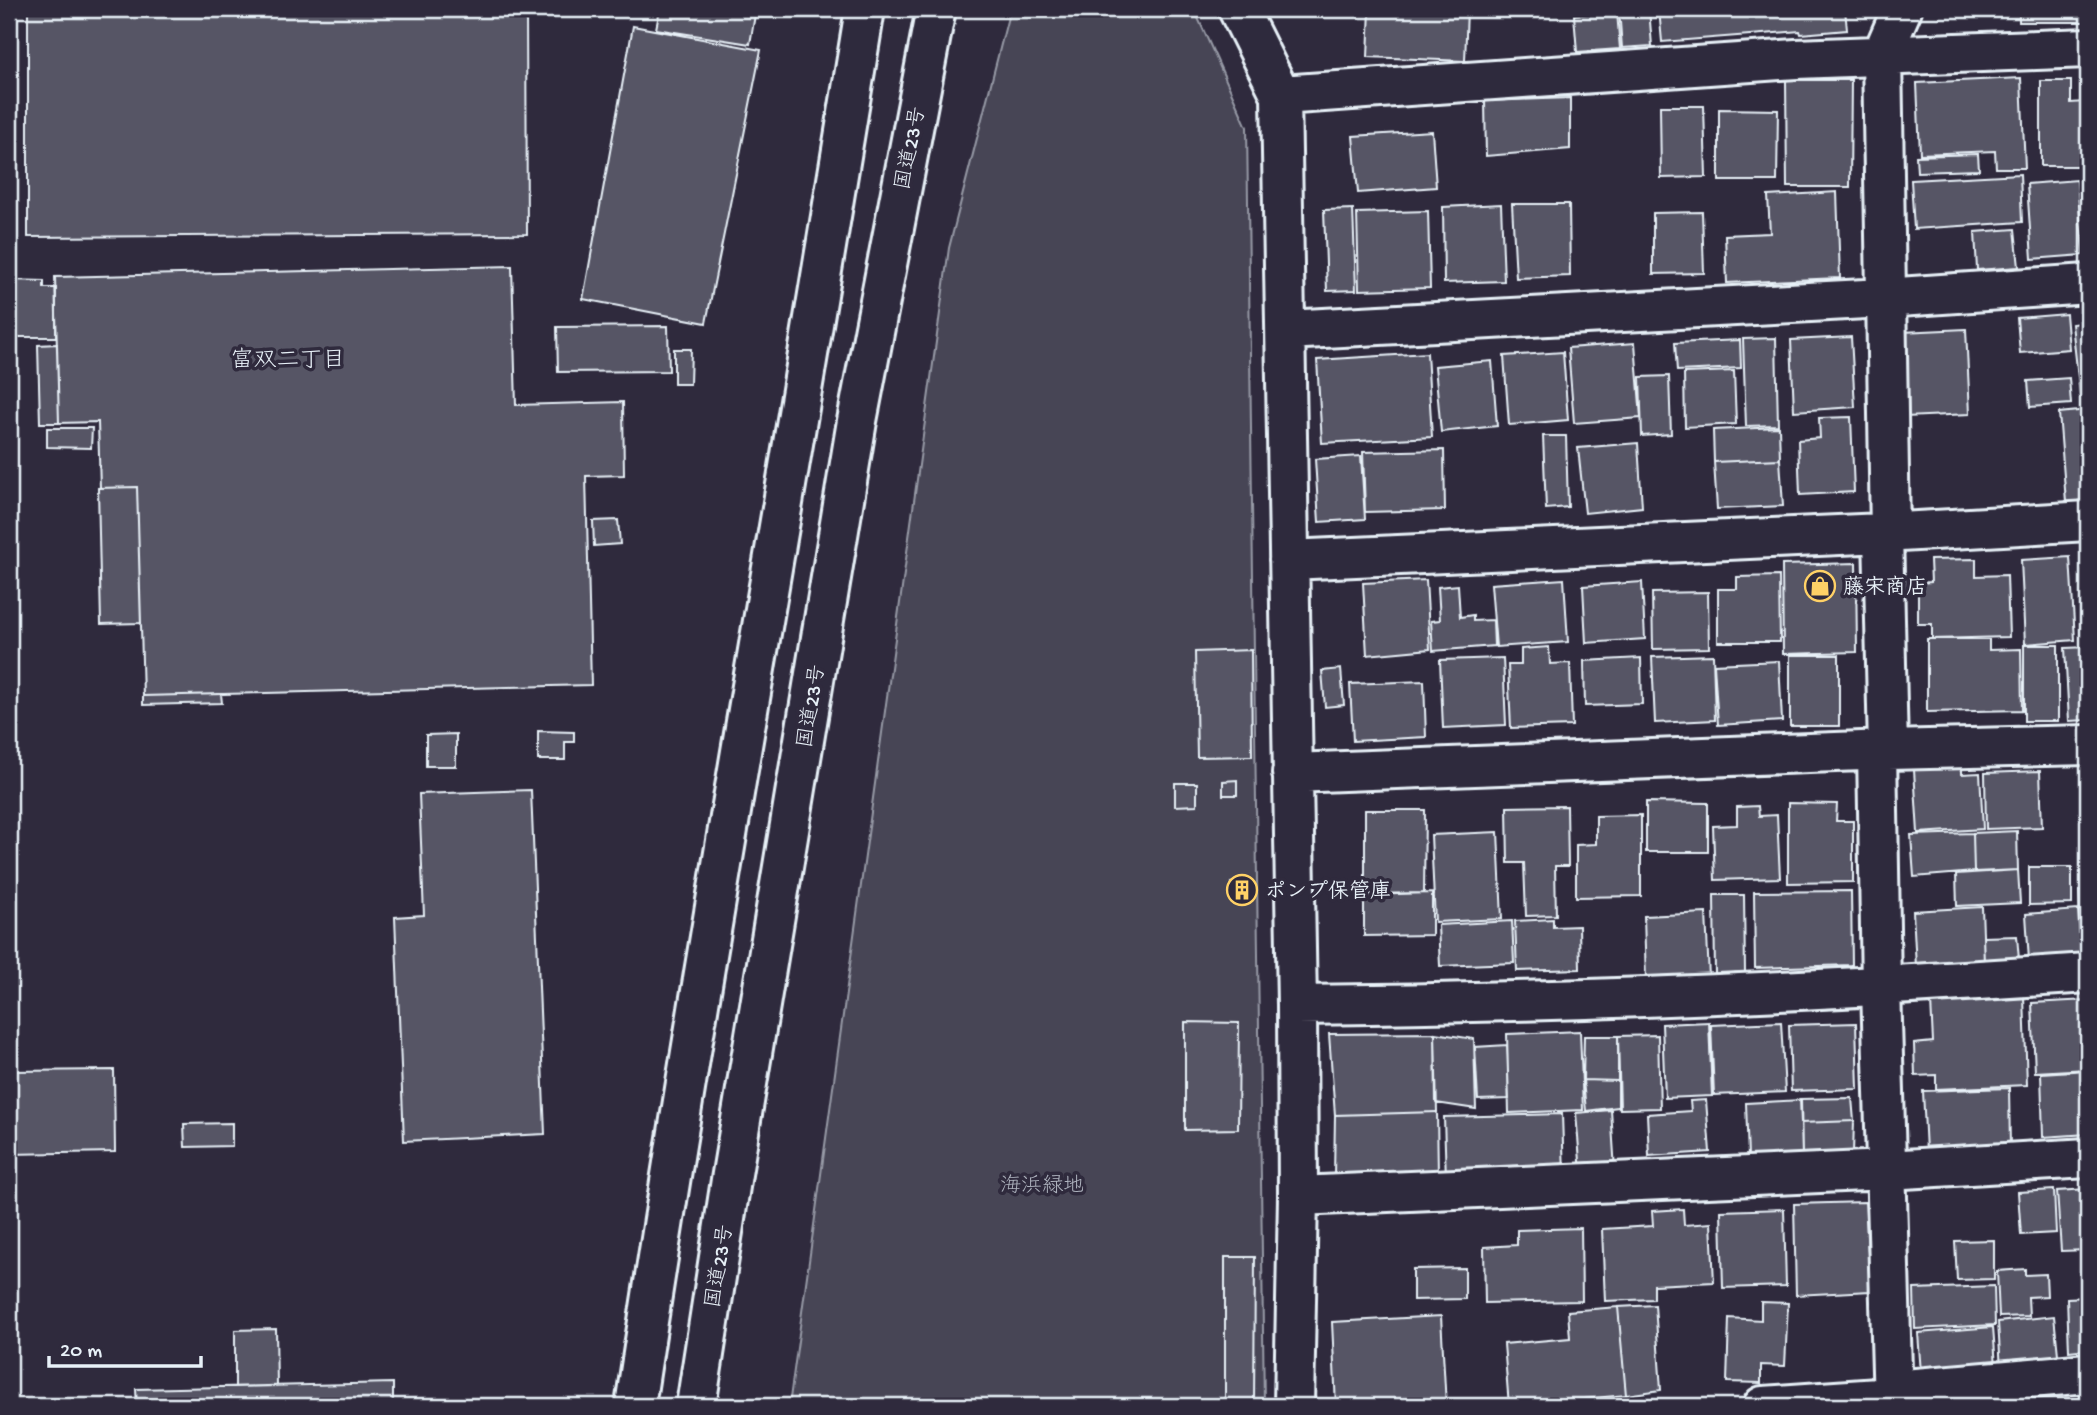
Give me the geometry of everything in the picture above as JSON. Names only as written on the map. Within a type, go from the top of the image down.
[{"type":"main road","points":[[635,1406],[676,1138],[866,9]]},
{"type":"main road","name":"国道23号","points":[[696,1406],[853,448],[936,9]]},
{"type":"main road","points":[[1238,9],[1282,95],[1297,1005],[1298,1196],[1294,1406]]},
{"type":"main road","points":[[1893,1398],[1881,987],[1886,533],[1882,55],[1902,9]]},
{"type":"main road","points":[[1282,95],[1782,60],[2088,48]]},
{"type":"main road","points":[[1286,330],[1884,298],[2088,284]]},
{"type":"main road","points":[[1289,560],[1886,533],[2088,521]]},
{"type":"main road","points":[[1292,773],[1883,750],[2088,745]]},
{"type":"main road","points":[[1297,1005],[1607,999],[1881,987],[2088,973]]},
{"type":"main road","points":[[1298,1196],[1887,1170],[2088,1158]]},
{"type":"main road","points":[[1763,1406],[1893,1398],[2088,1373]]},
{"type":"green space","name":"海浜緑地","points":[[1010,9],[1194,9],[1247,127],[1264,1406],[789,1406],[949,248]]},
{"type":"building","points":[[28,9],[526,9],[527,234],[28,237]]},
{"type":"building","points":[[660,9],[756,9],[750,44],[656,29]]},
{"type":"building","points":[[1370,9],[1467,9],[1465,61],[1368,57]]},
{"type":"building","points":[[1619,9],[1649,9],[1652,46],[1622,48]]},
{"type":"building","points":[[1659,9],[1845,9],[1847,30],[1662,42]]},
{"type":"building","points":[[2019,9],[2088,9],[2088,22],[2019,22]]},
{"type":"building","points":[[1617,12],[1620,49],[1577,52],[1574,15]]},
{"type":"building","points":[[633,26],[761,50],[706,323],[583,299]]},
{"type":"building","points":[[2021,78],[2025,168],[1996,168],[1995,151],[1920,154],[1917,83]]},
{"type":"building","points":[[1786,80],[1851,80],[1850,187],[1787,187]]},
{"type":"building","points":[[2041,81],[2071,81],[2071,103],[2084,102],[2084,166],[2041,166]]},
{"type":"building","points":[[1570,98],[1570,149],[1486,156],[1485,101]]},
{"type":"building","points":[[1660,106],[1704,106],[1706,177],[1661,178]]},
{"type":"building","points":[[1719,109],[1778,110],[1777,181],[1719,181]]},
{"type":"building","points":[[1432,131],[1436,187],[1358,193],[1353,136]]},
{"type":"building","points":[[1978,154],[1979,170],[1917,172],[1916,156]]},
{"type":"building","points":[[2020,174],[2022,222],[1914,229],[1911,180]]},
{"type":"building","points":[[2086,176],[2088,255],[2083,255]]},
{"type":"building","points":[[2077,180],[2083,255],[2032,259],[2027,184]]},
{"type":"building","points":[[1837,192],[1840,278],[1727,283],[1725,235],[1770,233],[1768,196]]},
{"type":"building","points":[[1501,204],[1504,281],[1444,283],[1443,207]]},
{"type":"building","points":[[1512,204],[1569,204],[1570,276],[1516,278]]},
{"type":"building","points":[[1353,209],[1356,290],[1327,291],[1324,210]]},
{"type":"building","points":[[1428,211],[1430,288],[1359,290],[1357,213]]},
{"type":"building","points":[[1702,212],[1704,273],[1653,274],[1653,213]]},
{"type":"building","points":[[2015,229],[2019,267],[1977,270],[1975,232]]},
{"type":"building","points":[[512,266],[516,405],[623,402],[624,475],[586,476],[591,685],[143,696],[137,487],[100,488],[98,422],[59,423],[55,277]]},
{"type":"building","points":[[9,280],[44,281],[44,288],[56,288],[56,337],[9,337]]},
{"type":"building","points":[[2066,314],[2069,349],[2020,353],[2017,318]]},
{"type":"building","points":[[2088,322],[2088,394],[2080,395],[2072,324]]},
{"type":"building","points":[[668,326],[669,371],[558,372],[557,327]]},
{"type":"building","points":[[1966,329],[1970,414],[1905,417],[1902,332]]},
{"type":"building","points":[[1851,337],[1855,407],[1794,411],[1791,340]]},
{"type":"building","points":[[1776,338],[1778,425],[1746,426],[1743,339]]},
{"type":"building","points":[[1740,340],[1741,368],[1677,371],[1675,343]]},
{"type":"building","points":[[1635,343],[1641,418],[1574,423],[1568,348]]},
{"type":"building","points":[[57,344],[59,423],[40,423],[38,345]]},
{"type":"building","points":[[674,349],[691,349],[690,384],[674,384]]},
{"type":"building","points":[[1563,352],[1568,420],[1509,425],[1504,356]]},
{"type":"building","points":[[1427,353],[1432,437],[1322,443],[1317,360]]},
{"type":"building","points":[[1492,361],[1497,426],[1441,432],[1435,366]]},
{"type":"building","points":[[1734,371],[1736,424],[1685,427],[1684,373]]},
{"type":"building","points":[[1669,376],[1671,434],[1642,436],[1640,377]]},
{"type":"building","points":[[2069,378],[2071,404],[2030,407],[2028,381]]},
{"type":"building","points":[[2088,410],[2088,500],[2066,502],[2059,413]]},
{"type":"building","points":[[1851,417],[1854,492],[1800,495],[1798,440],[1820,438],[1819,418]]},
{"type":"building","points":[[1779,427],[1780,459],[1714,462],[1713,430]]},
{"type":"building","points":[[47,428],[92,428],[91,448],[47,447]]},
{"type":"building","points":[[1543,436],[1566,436],[1568,507],[1546,509]]},
{"type":"building","points":[[1638,443],[1642,507],[1585,513],[1578,448]]},
{"type":"building","points":[[1444,450],[1445,510],[1365,512],[1363,452]]},
{"type":"building","points":[[1361,456],[1365,519],[1319,522],[1315,459]]},
{"type":"building","points":[[1780,459],[1783,506],[1717,509],[1714,462]]},
{"type":"building","points":[[137,487],[141,623],[101,624],[98,488]]},
{"type":"building","points":[[618,520],[620,544],[594,546],[593,521]]},
{"type":"building","points":[[2070,557],[2075,640],[2025,644],[2021,560]]},
{"type":"building","points":[[1976,559],[1976,576],[2007,575],[2009,637],[1932,639],[1932,624],[1918,624],[1918,583],[1931,582],[1930,560]]},
{"type":"building","points":[[1856,563],[1857,652],[1783,654],[1782,565]]},
{"type":"building","points":[[2088,569],[2088,633],[2085,633],[2083,570]]},
{"type":"building","points":[[1779,576],[1780,642],[1718,642],[1718,589],[1737,589],[1737,577]]},
{"type":"building","points":[[1564,579],[1568,642],[1496,647],[1491,584]]},
{"type":"building","points":[[1426,580],[1430,649],[1367,655],[1363,583]]},
{"type":"building","points":[[1642,582],[1645,639],[1586,643],[1583,586]]},
{"type":"building","points":[[1458,585],[1460,617],[1473,615],[1473,621],[1493,620],[1494,646],[1433,651],[1431,621],[1440,620],[1438,587]]},
{"type":"building","points":[[1708,592],[1709,648],[1653,649],[1652,593]]},
{"type":"building","points":[[1927,639],[1989,639],[1989,650],[2021,649],[2022,710],[1927,712]]},
{"type":"building","points":[[2024,645],[2058,645],[2058,721],[2024,721]]},
{"type":"building","points":[[1549,647],[1550,664],[1570,663],[1572,726],[1511,728],[1508,665],[1521,665],[1521,649]]},
{"type":"building","points":[[2088,647],[2088,720],[2069,721],[2065,648]]},
{"type":"building","points":[[1251,650],[1252,756],[1197,757],[1195,652]]},
{"type":"building","points":[[1713,655],[1715,720],[1655,723],[1652,657]]},
{"type":"building","points":[[1790,655],[1839,655],[1839,726],[1790,726]]},
{"type":"building","points":[[1503,658],[1506,725],[1443,728],[1440,660]]},
{"type":"building","points":[[1641,658],[1642,704],[1585,706],[1584,661]]},
{"type":"building","points":[[1779,661],[1782,721],[1718,725],[1714,664]]},
{"type":"building","points":[[1341,669],[1344,705],[1325,707],[1322,671]]},
{"type":"building","points":[[1424,681],[1426,737],[1353,741],[1350,684]]},
{"type":"building","points":[[221,694],[222,703],[143,705],[143,696]]},
{"type":"building","points":[[538,731],[574,732],[574,742],[565,742],[565,760],[538,760]]},
{"type":"building","points":[[456,734],[456,766],[426,766],[426,735]]},
{"type":"building","points":[[1962,767],[1962,774],[1980,773],[1983,829],[1918,833],[1914,770]]},
{"type":"building","points":[[2040,771],[2042,827],[1986,829],[1985,773]]},
{"type":"building","points":[[1237,780],[1237,795],[1223,795],[1223,781]]},
{"type":"building","points":[[1175,783],[1197,783],[1197,805],[1175,806]]},
{"type":"building","points":[[531,790],[545,1134],[404,1141],[395,917],[424,915],[419,794]]},
{"type":"building","points":[[1646,802],[1708,803],[1708,852],[1646,852]]},
{"type":"building","points":[[1788,803],[1837,804],[1836,821],[1853,821],[1853,882],[1788,883]]},
{"type":"building","points":[[1567,806],[1568,866],[1555,866],[1556,915],[1526,916],[1524,863],[1508,863],[1507,807]]},
{"type":"building","points":[[1758,806],[1759,816],[1777,815],[1780,878],[1715,880],[1713,826],[1737,825],[1737,807]]},
{"type":"building","points":[[1365,810],[1425,810],[1424,893],[1365,894]]},
{"type":"building","points":[[1641,815],[1641,896],[1576,897],[1576,845],[1596,844],[1596,816]]},
{"type":"building","points":[[2017,831],[2018,870],[1974,872],[1973,833]]},
{"type":"building","points":[[1498,832],[1502,919],[1435,922],[1431,835]]},
{"type":"building","points":[[1973,833],[1974,872],[1914,877],[1911,835]]},
{"type":"building","points":[[2029,867],[2072,867],[2072,904],[2029,905]]},
{"type":"building","points":[[2018,870],[2020,903],[1957,906],[1956,874]]},
{"type":"building","name":"ポンプ保管庫","points":[[1252,882],[1252,896],[1232,897],[1231,883]]},
{"type":"building","points":[[2088,890],[2088,931],[2080,932],[2079,891]]},
{"type":"building","points":[[1851,891],[1852,965],[1755,968],[1754,892]]},
{"type":"building","points":[[1432,893],[1432,935],[1364,936],[1364,895]]},
{"type":"building","points":[[1714,895],[1744,895],[1745,972],[1715,974]]},
{"type":"building","points":[[1982,907],[1984,963],[1916,967],[1913,911]]},
{"type":"building","points":[[2078,910],[2081,958],[2029,961],[2026,914]]},
{"type":"building","points":[[1706,913],[1709,978],[1646,981],[1644,916]]},
{"type":"building","points":[[1553,919],[1553,927],[1579,926],[1580,969],[1517,971],[1515,921]]},
{"type":"building","points":[[1512,921],[1514,963],[1440,966],[1438,925]]},
{"type":"building","points":[[2017,936],[2019,960],[1984,963],[1983,937]]},
{"type":"building","points":[[2024,996],[2027,1085],[1936,1089],[1936,1075],[1915,1076],[1914,1044],[1933,1042],[1931,1001]]},
{"type":"building","points":[[2088,1000],[2088,1069],[2035,1072],[2032,1003]]},
{"type":"building","points":[[1185,1022],[1239,1023],[1238,1129],[1185,1130]]},
{"type":"building","points":[[1709,1022],[1712,1096],[1665,1098],[1662,1024]]},
{"type":"building","points":[[1781,1022],[1785,1092],[1714,1095],[1711,1025]]},
{"type":"building","points":[[1856,1023],[1858,1089],[1791,1091],[1789,1025]]},
{"type":"building","points":[[1580,1031],[1583,1110],[1509,1113],[1507,1034]]},
{"type":"building","points":[[1435,1033],[1437,1112],[1335,1115],[1329,1034]]},
{"type":"building","points":[[1435,1033],[1474,1039],[1476,1109],[1436,1103]]},
{"type":"building","points":[[1658,1035],[1660,1108],[1620,1109],[1618,1036]]},
{"type":"building","points":[[1584,1036],[1618,1036],[1618,1081],[1583,1080]]},
{"type":"building","points":[[1507,1045],[1509,1099],[1478,1100],[1475,1047]]},
{"type":"building","points":[[114,1070],[115,1152],[9,1154],[9,1071]]},
{"type":"building","points":[[2088,1070],[2088,1134],[2043,1137],[2041,1073]]},
{"type":"building","points":[[1583,1080],[1618,1081],[1618,1107],[1586,1111]]},
{"type":"building","points":[[2009,1088],[2010,1148],[1926,1151],[1923,1091]]},
{"type":"building","points":[[1852,1098],[1854,1121],[1801,1123],[1800,1099]]},
{"type":"building","points":[[1706,1100],[1710,1152],[1649,1156],[1647,1114],[1691,1111],[1690,1101]]},
{"type":"building","points":[[1801,1100],[1802,1155],[1748,1157],[1746,1103]]},
{"type":"building","points":[[1611,1110],[1615,1170],[1581,1173],[1576,1113]]},
{"type":"building","points":[[1437,1112],[1438,1175],[1334,1177],[1335,1115]]},
{"type":"building","points":[[1562,1114],[1564,1175],[1446,1179],[1444,1117]]},
{"type":"building","points":[[1854,1121],[1853,1153],[1802,1155],[1801,1123]]},
{"type":"building","points":[[232,1123],[232,1146],[185,1147],[184,1124]]},
{"type":"building","points":[[2088,1189],[2088,1250],[2061,1251],[2057,1191]]},
{"type":"building","points":[[2054,1190],[2056,1233],[2021,1235],[2018,1192]]},
{"type":"building","points":[[1865,1202],[1870,1291],[1796,1295],[1794,1204]]},
{"type":"building","points":[[1683,1209],[1684,1225],[1711,1223],[1714,1282],[1654,1285],[1654,1299],[1605,1301],[1602,1229],[1653,1226],[1652,1211]]},
{"type":"building","points":[[1784,1209],[1786,1286],[1723,1288],[1721,1211]]},
{"type":"building","points":[[1581,1228],[1582,1301],[1485,1303],[1484,1247],[1517,1245],[1517,1230]]},
{"type":"building","points":[[1994,1240],[1994,1279],[1957,1280],[1955,1241]]},
{"type":"building","points":[[1225,1257],[1255,1257],[1254,1406],[1225,1406]]},
{"type":"building","points":[[1465,1268],[1465,1299],[1413,1300],[1413,1269]]},
{"type":"building","points":[[2025,1269],[2025,1275],[2046,1274],[2047,1296],[2028,1297],[2029,1316],[1999,1317],[1997,1271]]},
{"type":"building","points":[[1994,1286],[1995,1325],[1915,1329],[1914,1289]]},
{"type":"building","points":[[2088,1297],[2088,1349],[2069,1351],[2067,1298]]},
{"type":"building","points":[[1761,1302],[1788,1303],[1785,1366],[1761,1365],[1761,1383],[1727,1382],[1729,1318],[1761,1320]]},
{"type":"building","points":[[1655,1305],[1661,1390],[1626,1395],[1618,1307]]},
{"type":"building","points":[[1618,1307],[1626,1395],[1509,1406],[1504,1344],[1570,1338],[1568,1311]]},
{"type":"building","points":[[1441,1316],[1446,1406],[1336,1406],[1332,1322]]},
{"type":"building","points":[[2054,1316],[2059,1364],[2001,1370],[1998,1322]]},
{"type":"building","points":[[1993,1327],[1996,1366],[1921,1373],[1918,1333]]},
{"type":"building","points":[[276,1329],[277,1386],[235,1387],[235,1330]]},
{"type":"building","points":[[393,1383],[393,1406],[137,1406],[136,1389]]},
{"type":"building","points":[[2080,1403],[2080,1406],[2050,1406],[2050,1405]]},
{"type":"place","name":"藤宋商店","points":[[1820,586]]},
{"type":"place","name":"ポンプ保管庫","points":[[1242,890]]},
{"type":"district","name":"富双二丁目","points":[[288,358]]}]
